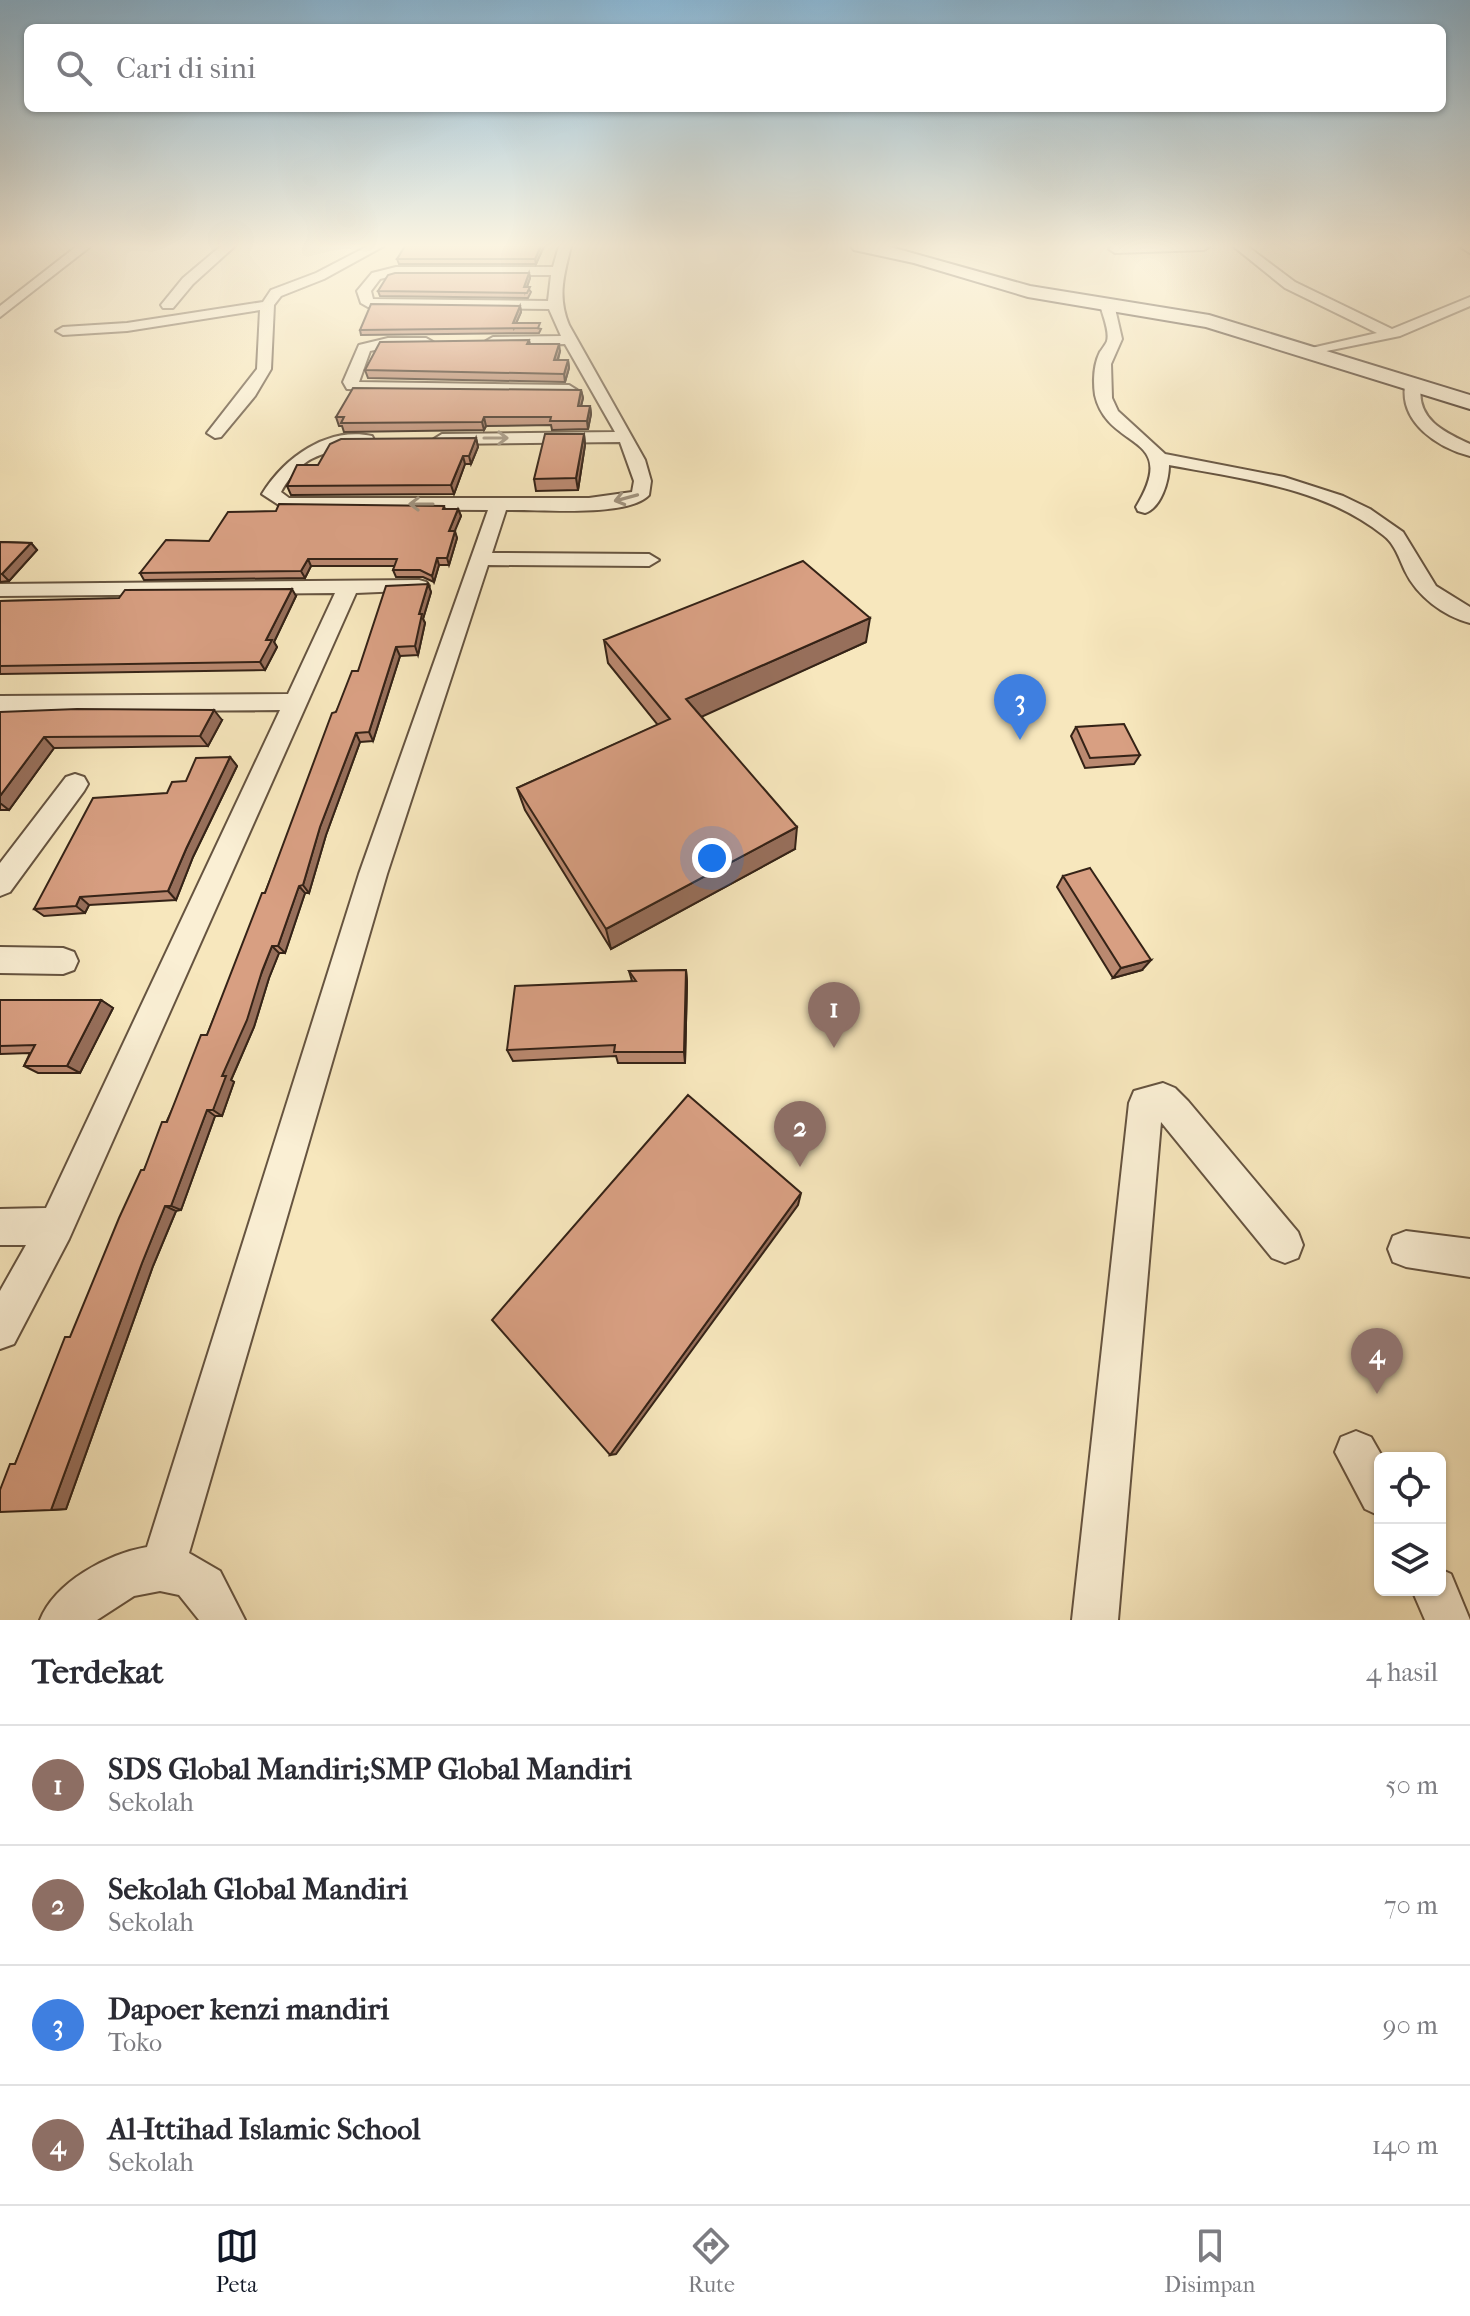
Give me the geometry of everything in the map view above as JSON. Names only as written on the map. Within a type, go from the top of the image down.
[{"type":"street","points":[[63,331],[161,322]]},
{"type":"street","points":[[215,433],[249,393],[264,369],[266,322]]},
{"type":"street","points":[[386,439],[343,440],[311,450],[290,468],[271,494],[285,503],[499,504],[621,501],[640,495],[645,482],[626,437],[561,322]]},
{"type":"street","points":[[1111,322],[1115,339],[1105,356],[1104,400],[1113,415],[1150,447],[1161,466],[1159,487],[1145,507]]},
{"type":"street","points":[[1206,322],[1470,402]]},
{"type":"street","points":[[1365,322],[1390,334]]},
{"type":"street","points":[[1312,352],[1390,334],[1423,322]]},
{"type":"street","points":[[484,341],[569,340]]},
{"type":"street","points":[[443,341],[388,342],[364,348],[352,386],[598,390]]},
{"type":"street","points":[[1413,386],[1410,398],[1415,415],[1470,451]]},
{"type":"street","points":[[430,439],[626,437]]},
{"type":"street","points":[[1157,458],[1313,490],[1361,510],[1393,532],[1409,553],[1425,589],[1470,616]]},
{"type":"street","points":[[163,1567],[373,874],[499,504]]},
{"type":"street","points":[[479,559],[649,560]]},
{"type":"street","points":[[0,590],[423,586]]},
{"type":"street","points":[[0,1330],[56,1226],[348,587]]},
{"type":"street","points":[[0,704],[297,702]]},
{"type":"street","points":[[0,884],[10,855],[75,784]]},
{"type":"street","points":[[0,960],[63,961]]},
{"type":"street","points":[[1095,1620],[1146,1103],[1163,1100],[1176,1113],[1285,1245]]},
{"type":"street","points":[[0,1227],[56,1226]]},
{"type":"street","points":[[1406,1249],[1470,1258]]},
{"type":"street","points":[[1356,1452],[1374,1484]]},
{"type":"street","points":[[63,1620],[85,1598],[117,1579],[163,1567],[196,1579],[212,1597],[222,1620]]},
{"type":"street","points":[[1438,1596],[1449,1620]]},
{"type":"building","points":[[364,322],[540,323],[538,328],[360,330]]},
{"type":"building","points":[[529,340],[527,344],[559,344],[554,360],[568,360],[564,374],[365,370],[380,342]]},
{"type":"building","points":[[353,388],[581,390],[578,406],[590,406],[587,421],[550,421],[551,417],[484,417],[482,422],[341,423],[344,417],[336,417]]},
{"type":"building","points":[[545,434],[584,434],[576,478],[534,479]]},
{"type":"building","points":[[476,438],[469,456],[463,456],[451,485],[287,486],[297,465],[318,465],[330,444],[341,439]]},
{"type":"building","points":[[279,504],[444,506],[443,509],[458,509],[449,531],[455,531],[447,558],[437,558],[432,576],[420,570],[393,570],[397,559],[308,559],[301,571],[140,573],[166,540],[209,541],[228,512],[276,511]]},
{"type":"building","points":[[0,542],[31,543],[2,574],[0,574]]},
{"type":"building","points":[[803,561],[870,618],[686,699],[797,827],[606,929],[517,788],[670,719],[604,640]]},
{"type":"building","points":[[428,584],[419,614],[422,614],[415,646],[396,647],[369,732],[356,733],[320,827],[303,885],[299,886],[278,946],[272,946],[262,971],[247,1020],[222,1076],[226,1076],[213,1110],[207,1110],[171,1206],[165,1206],[142,1263],[51,1510],[0,1512],[0,1490],[10,1464],[15,1464],[65,1337],[70,1337],[162,1122],[167,1122],[201,1035],[207,1035],[262,893],[265,893],[332,713],[336,712],[352,671],[358,671],[386,586]]},
{"type":"building","points":[[292,589],[266,640],[272,640],[260,662],[0,666],[0,601],[119,598],[125,590]]},
{"type":"building","points":[[214,710],[200,736],[44,737],[0,796],[0,712]]},
{"type":"building","points":[[1124,724],[1140,755],[1090,758],[1076,727]]},
{"type":"building","points":[[230,757],[168,891],[80,897],[76,906],[34,909],[93,798],[167,793],[172,782],[186,781],[196,758]]},
{"type":"building","points":[[1090,868],[1151,960],[1121,968],[1063,876]]},
{"type":"building","points":[[686,970],[684,1052],[614,1052],[615,1045],[507,1050],[515,986],[636,981],[629,971]]},
{"type":"building","points":[[0,1000],[101,1000],[67,1066],[24,1066],[35,1045],[0,1046]]},
{"type":"building","points":[[688,1095],[801,1193],[610,1455],[492,1320]]},
{"type":"place","name":"Dapoer kenzi mandiri","points":[[1020,740]]},
{"type":"place","name":"SDS Global Mandiri;SMP Global Mandiri","points":[[834,1048]]},
{"type":"place","name":"Sekolah Global Mandiri","points":[[800,1167]]},
{"type":"place","name":"Al-Ittihad Islamic School","points":[[1377,1394]]}]
